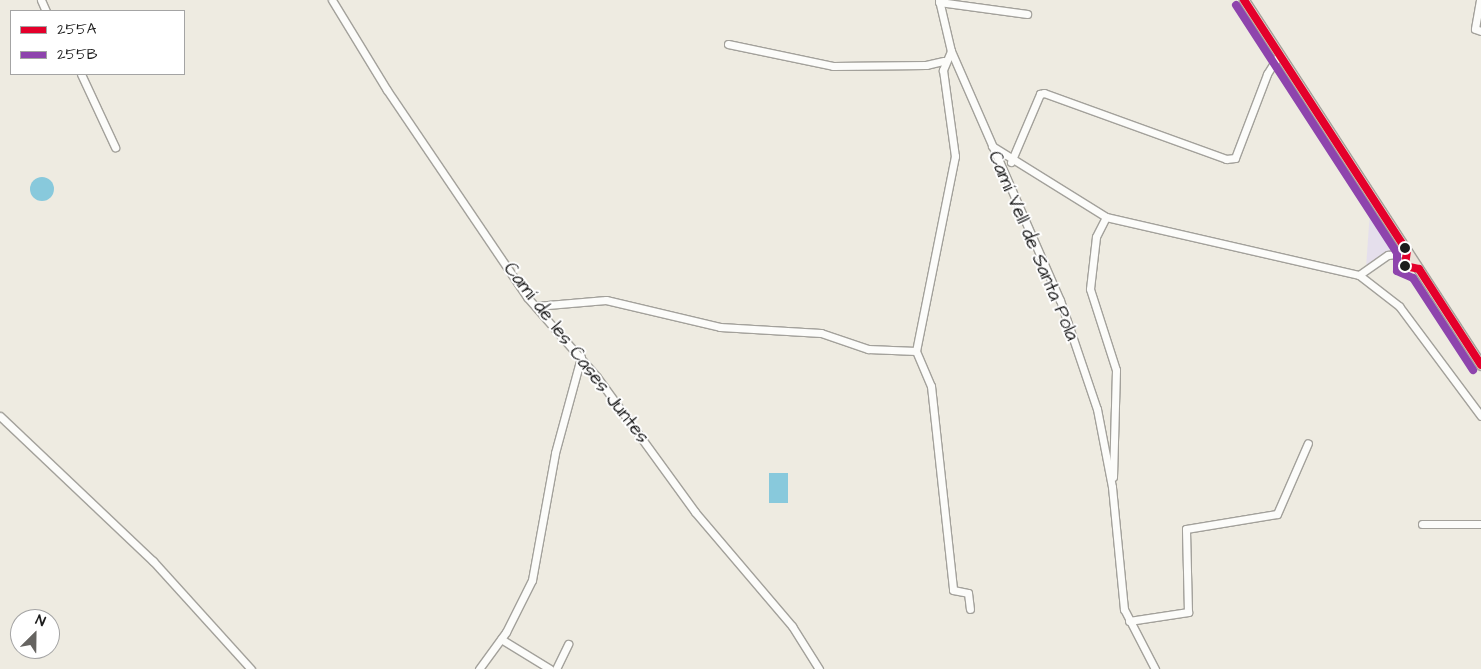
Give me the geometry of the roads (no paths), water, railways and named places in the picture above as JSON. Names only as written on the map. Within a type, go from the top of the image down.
[{"type":"main road","points":[[1244,0],[1481,365]]},
{"type":"main road","points":[[1249,0],[1481,359]]},
{"type":"street","name":"Camí de les Cases Juntes","points":[[332,0],[387,90],[536,306],[581,356],[695,512],[792,626],[819,669]]},
{"type":"street","points":[[1480,0],[1475,29],[1481,30]]},
{"type":"street","points":[[939,1],[1027,14]]},
{"type":"street","name":"Camí Vell de Santa Pola","points":[[939,1],[950,51],[1060,300],[1097,409],[1112,487],[1124,608],[1155,669]]},
{"type":"street","points":[[728,44],[833,66],[944,61]]},
{"type":"street","points":[[950,51],[944,61],[955,156],[916,351],[931,386],[953,590],[968,593],[970,608]]},
{"type":"street","points":[[1011,162],[1040,94],[1044,93],[1226,159],[1236,158],[1267,74],[1279,55]]},
{"type":"street","points":[[81,75],[115,147]]},
{"type":"street","points":[[990,144],[1011,162],[1106,217],[1359,275],[1399,306],[1481,416]]},
{"type":"street","points":[[1106,217],[1096,237],[1090,289],[1116,370],[1112,487]]},
{"type":"street","points":[[1359,275],[1388,255],[1404,253]]},
{"type":"street","points":[[536,306],[606,300],[720,327],[820,334],[868,350],[916,351]]},
{"type":"street","points":[[479,669],[501,639],[532,580],[555,453],[581,356]]},
{"type":"street","points":[[0,416],[153,561],[251,669]]},
{"type":"street","points":[[1129,621],[1188,612],[1186,529],[1277,514],[1308,443]]},
{"type":"street","points":[[1422,524],[1481,524]]},
{"type":"street","points":[[501,639],[550,669]]},
{"type":"street","points":[[556,669],[568,644]]},
{"type":"water","points":[[42,177],[50,181],[54,189],[50,197],[42,201],[34,197],[30,189],[34,181]]},
{"type":"water","points":[[769,473],[788,473],[788,503],[769,503]]}]
